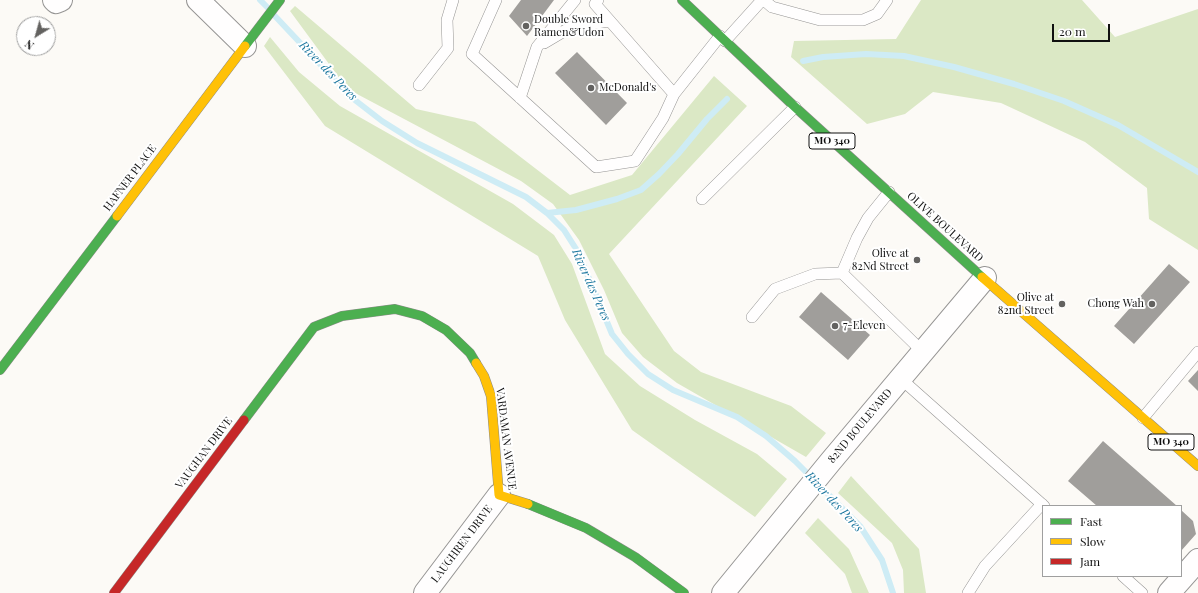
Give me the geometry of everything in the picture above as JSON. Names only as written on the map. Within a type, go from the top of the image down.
[{"type":"street","points":[[54,0],[56,2],[61,0]]},
{"type":"street","points":[[198,0],[249,40]]},
{"type":"street","name":"HAFNER PLACE","points":[[0,370],[280,0]]},
{"type":"street","name":"OLIVE BOULEVARD","points":[[682,0],[795,108],[1198,466]]},
{"type":"street","name":"82ND BOULEVARD","points":[[723,593],[900,378],[985,278]]},
{"type":"street","name":"VARDAMAN AVENUE","points":[[314,327],[342,316],[395,309],[422,316],[446,330],[470,353],[484,376],[491,396],[499,495],[537,507],[586,528],[635,557],[684,593]]},
{"type":"street","name":"VAUGHAN DRIVE","points":[[114,593],[314,327]]},
{"type":"street","name":"LAUGHREN DRIVE","points":[[425,593],[499,495]]},
{"type":"street","points":[[1169,593],[1198,560]]},
{"type":"lane","points":[[419,85],[448,48],[447,20],[453,0]]},
{"type":"lane","points":[[496,0],[472,54],[596,166],[635,161],[663,118],[674,94],[723,39],[763,0],[772,7],[820,20],[863,20],[877,14],[887,0]]},
{"type":"lane","points":[[520,98],[538,46],[575,0]]},
{"type":"lane","points":[[598,0],[595,4],[674,94]]},
{"type":"lane","points":[[538,46],[571,27],[609,21]]},
{"type":"lane","points":[[702,199],[795,108]]},
{"type":"lane","points":[[842,273],[857,238],[868,218],[889,192]]},
{"type":"lane","points":[[752,317],[775,289],[815,274],[842,273],[923,352]]},
{"type":"lane","points":[[1143,418],[1198,352]]},
{"type":"lane","points":[[900,378],[1043,505]]},
{"type":"lane","points":[[968,593],[985,566],[1042,506]]},
{"type":"lane","points":[[1124,577],[1142,593]]},
{"type":"green space","points":[[921,0],[1082,0],[1115,37],[1198,9],[1198,250],[1149,219],[1147,188],[1085,142],[1001,103],[933,92],[905,114],[867,124],[791,57],[794,41],[896,39]]},
{"type":"green space","points":[[295,6],[416,109],[475,122],[570,195],[632,175],[714,76],[747,106],[609,254],[674,351],[701,372],[791,406],[826,433],[806,457],[677,383],[643,357],[622,333],[604,290],[579,240],[553,204],[521,181],[357,94],[343,83],[290,11]]},
{"type":"green space","points":[[270,37],[299,72],[340,106],[513,204],[554,235],[572,264],[605,354],[640,386],[695,420],[757,454],[787,479],[755,517],[632,430],[565,320],[538,256],[325,126],[264,46]]},
{"type":"green space","points":[[851,476],[919,549],[926,593],[904,593],[903,570],[892,543],[838,493]]},
{"type":"green space","points":[[818,518],[849,549],[869,593],[852,593],[845,574],[805,533]]},
{"type":"building","name":"Double Sword Ramen&Udon","points":[[521,0],[554,0],[527,36],[509,16]]},
{"type":"building","name":"McDonald's","points":[[577,52],[627,103],[606,125],[555,73]]},
{"type":"building","name":"Chong Wah","points":[[1169,264],[1190,282],[1134,344],[1114,326]]},
{"type":"building","name":"7-Eleven","points":[[821,292],[870,335],[848,360],[799,317]]},
{"type":"building","points":[[1198,370],[1198,391],[1188,381]]},
{"type":"building","points":[[1103,441],[1176,505],[1096,505],[1068,481]]},
{"type":"building","points":[[1182,511],[1193,521],[1196,534],[1182,550]]},
{"type":"waterway","name":"River des Peres","points":[[260,0],[268,8]]},
{"type":"waterway","name":"River des Peres","points":[[274,15],[351,97],[382,121],[417,143],[526,197],[547,213],[564,230],[578,252],[612,334],[628,354],[648,374],[673,390],[737,417],[766,436],[812,478]]},
{"type":"waterway","points":[[803,61],[823,57],[866,54],[904,56],[954,67],[1014,84],[1064,101],[1118,125],[1198,172]]},
{"type":"waterway","points":[[547,213],[576,210],[617,199],[641,190],[678,154],[707,119],[727,99]]},
{"type":"waterway","name":"River des Peres","points":[[818,484],[860,526],[882,560],[893,593]]},
{"type":"traffic: fast","points":[[245,46],[280,0]]},
{"type":"traffic: fast","points":[[682,0],[795,107],[982,277]]},
{"type":"traffic: fast","points":[[0,370],[117,216]]},
{"type":"traffic: fast","points":[[244,420],[314,327],[342,316],[395,309],[422,316],[446,330],[470,353],[476,363]]},
{"type":"traffic: fast","points":[[528,504],[586,528],[635,557],[684,593]]},
{"type":"traffic: slow","points":[[117,216],[245,46]]},
{"type":"traffic: slow","points":[[982,277],[1198,466]]},
{"type":"traffic: slow","points":[[476,363],[484,376],[491,396],[499,495],[528,504]]},
{"type":"traffic: jam","points":[[114,593],[244,420]]},
{"type":"place","name":"Double Sword Ramen&Udon","points":[[526,26]]},
{"type":"place","name":"McDonald's","points":[[591,88]]},
{"type":"place","name":"Olive at 82Nd Street","points":[[917,260]]},
{"type":"place","name":"Olive at 82nd Street","points":[[1062,304]]},
{"type":"place","name":"Chong Wah","points":[[1152,304]]},
{"type":"place","name":"7-Eleven","points":[[835,326]]}]
